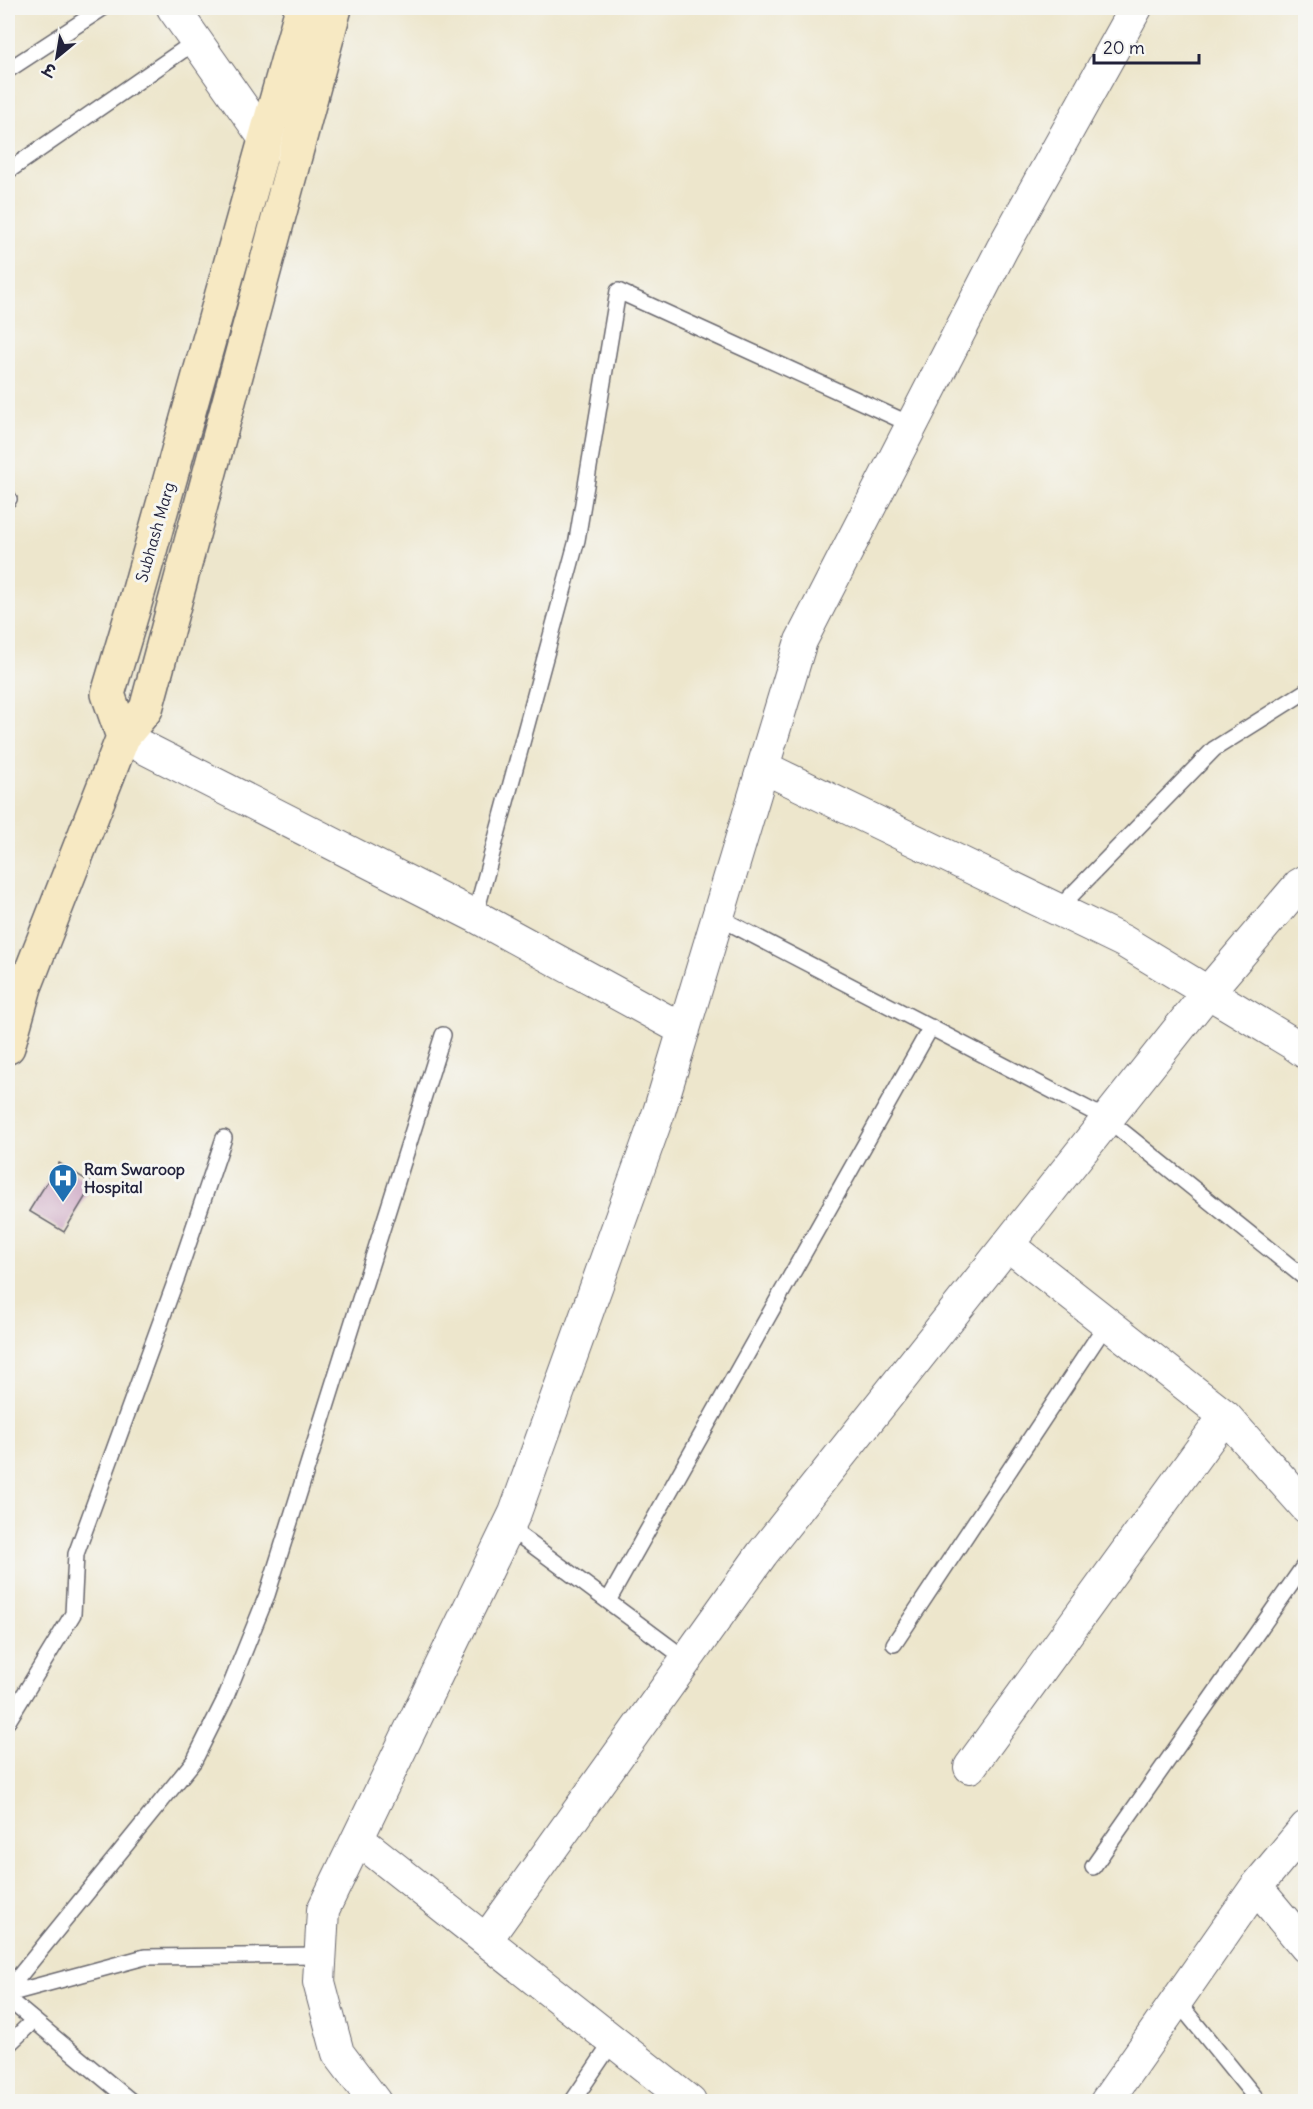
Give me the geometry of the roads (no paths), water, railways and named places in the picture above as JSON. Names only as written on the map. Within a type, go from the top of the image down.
[{"type":"main road","name":"Subhash Marg","points":[[123,737],[108,694],[143,578],[302,8]]},
{"type":"main road","points":[[8,1047],[16,987],[123,737],[146,709],[335,8]]},
{"type":"street","points":[[173,8],[266,139],[297,149]]},
{"type":"street","points":[[375,2102],[338,2053],[319,1982],[323,1910],[515,1513],[659,1112],[801,641],[1002,249],[1136,8]]},
{"type":"street","points":[[123,737],[475,916],[684,1030]]},
{"type":"street","points":[[763,767],[1123,941],[1293,1043],[1305,1053]]},
{"type":"street","points":[[486,1940],[762,1554],[1208,992],[1299,885],[1305,881]]},
{"type":"street","points":[[1008,1245],[1224,1416],[1305,1507]]},
{"type":"street","points":[[970,1767],[1224,1416]]},
{"type":"street","points":[[1106,2102],[1256,1887],[1305,1827]]},
{"type":"street","points":[[358,1839],[690,2102]]},
{"type":"street","points":[[1256,1887],[1305,1947]]},
{"type":"lane","points":[[8,70],[104,8]]},
{"type":"lane","points":[[8,171],[196,41]]},
{"type":"lane","points":[[475,916],[577,540],[618,291],[912,425]]},
{"type":"lane","points":[[1058,909],[1214,749],[1305,691]]},
{"type":"lane","points":[[718,917],[1107,1119],[1305,1279]]},
{"type":"lane","points":[[608,1601],[931,1027]]},
{"type":"lane","points":[[8,1990],[194,1761],[225,1699],[267,1595],[443,1035]]},
{"type":"lane","points":[[8,1721],[74,1614],[76,1554],[177,1276],[224,1138]]},
{"type":"lane","points":[[894,1644],[1107,1323]]},
{"type":"lane","points":[[508,1527],[687,1660]]},
{"type":"lane","points":[[1093,1867],[1305,1563]]},
{"type":"lane","points":[[8,1994],[145,1957],[321,1955]]},
{"type":"lane","points":[[8,2000],[132,2102]]},
{"type":"lane","points":[[1177,2001],[1259,2102]]},
{"type":"lane","points":[[8,2044],[33,2020]]},
{"type":"lane","points":[[572,2102],[613,2041]]},
{"type":"place","name":"Ram Swaroop Hospital","points":[[63,1204]]}]
